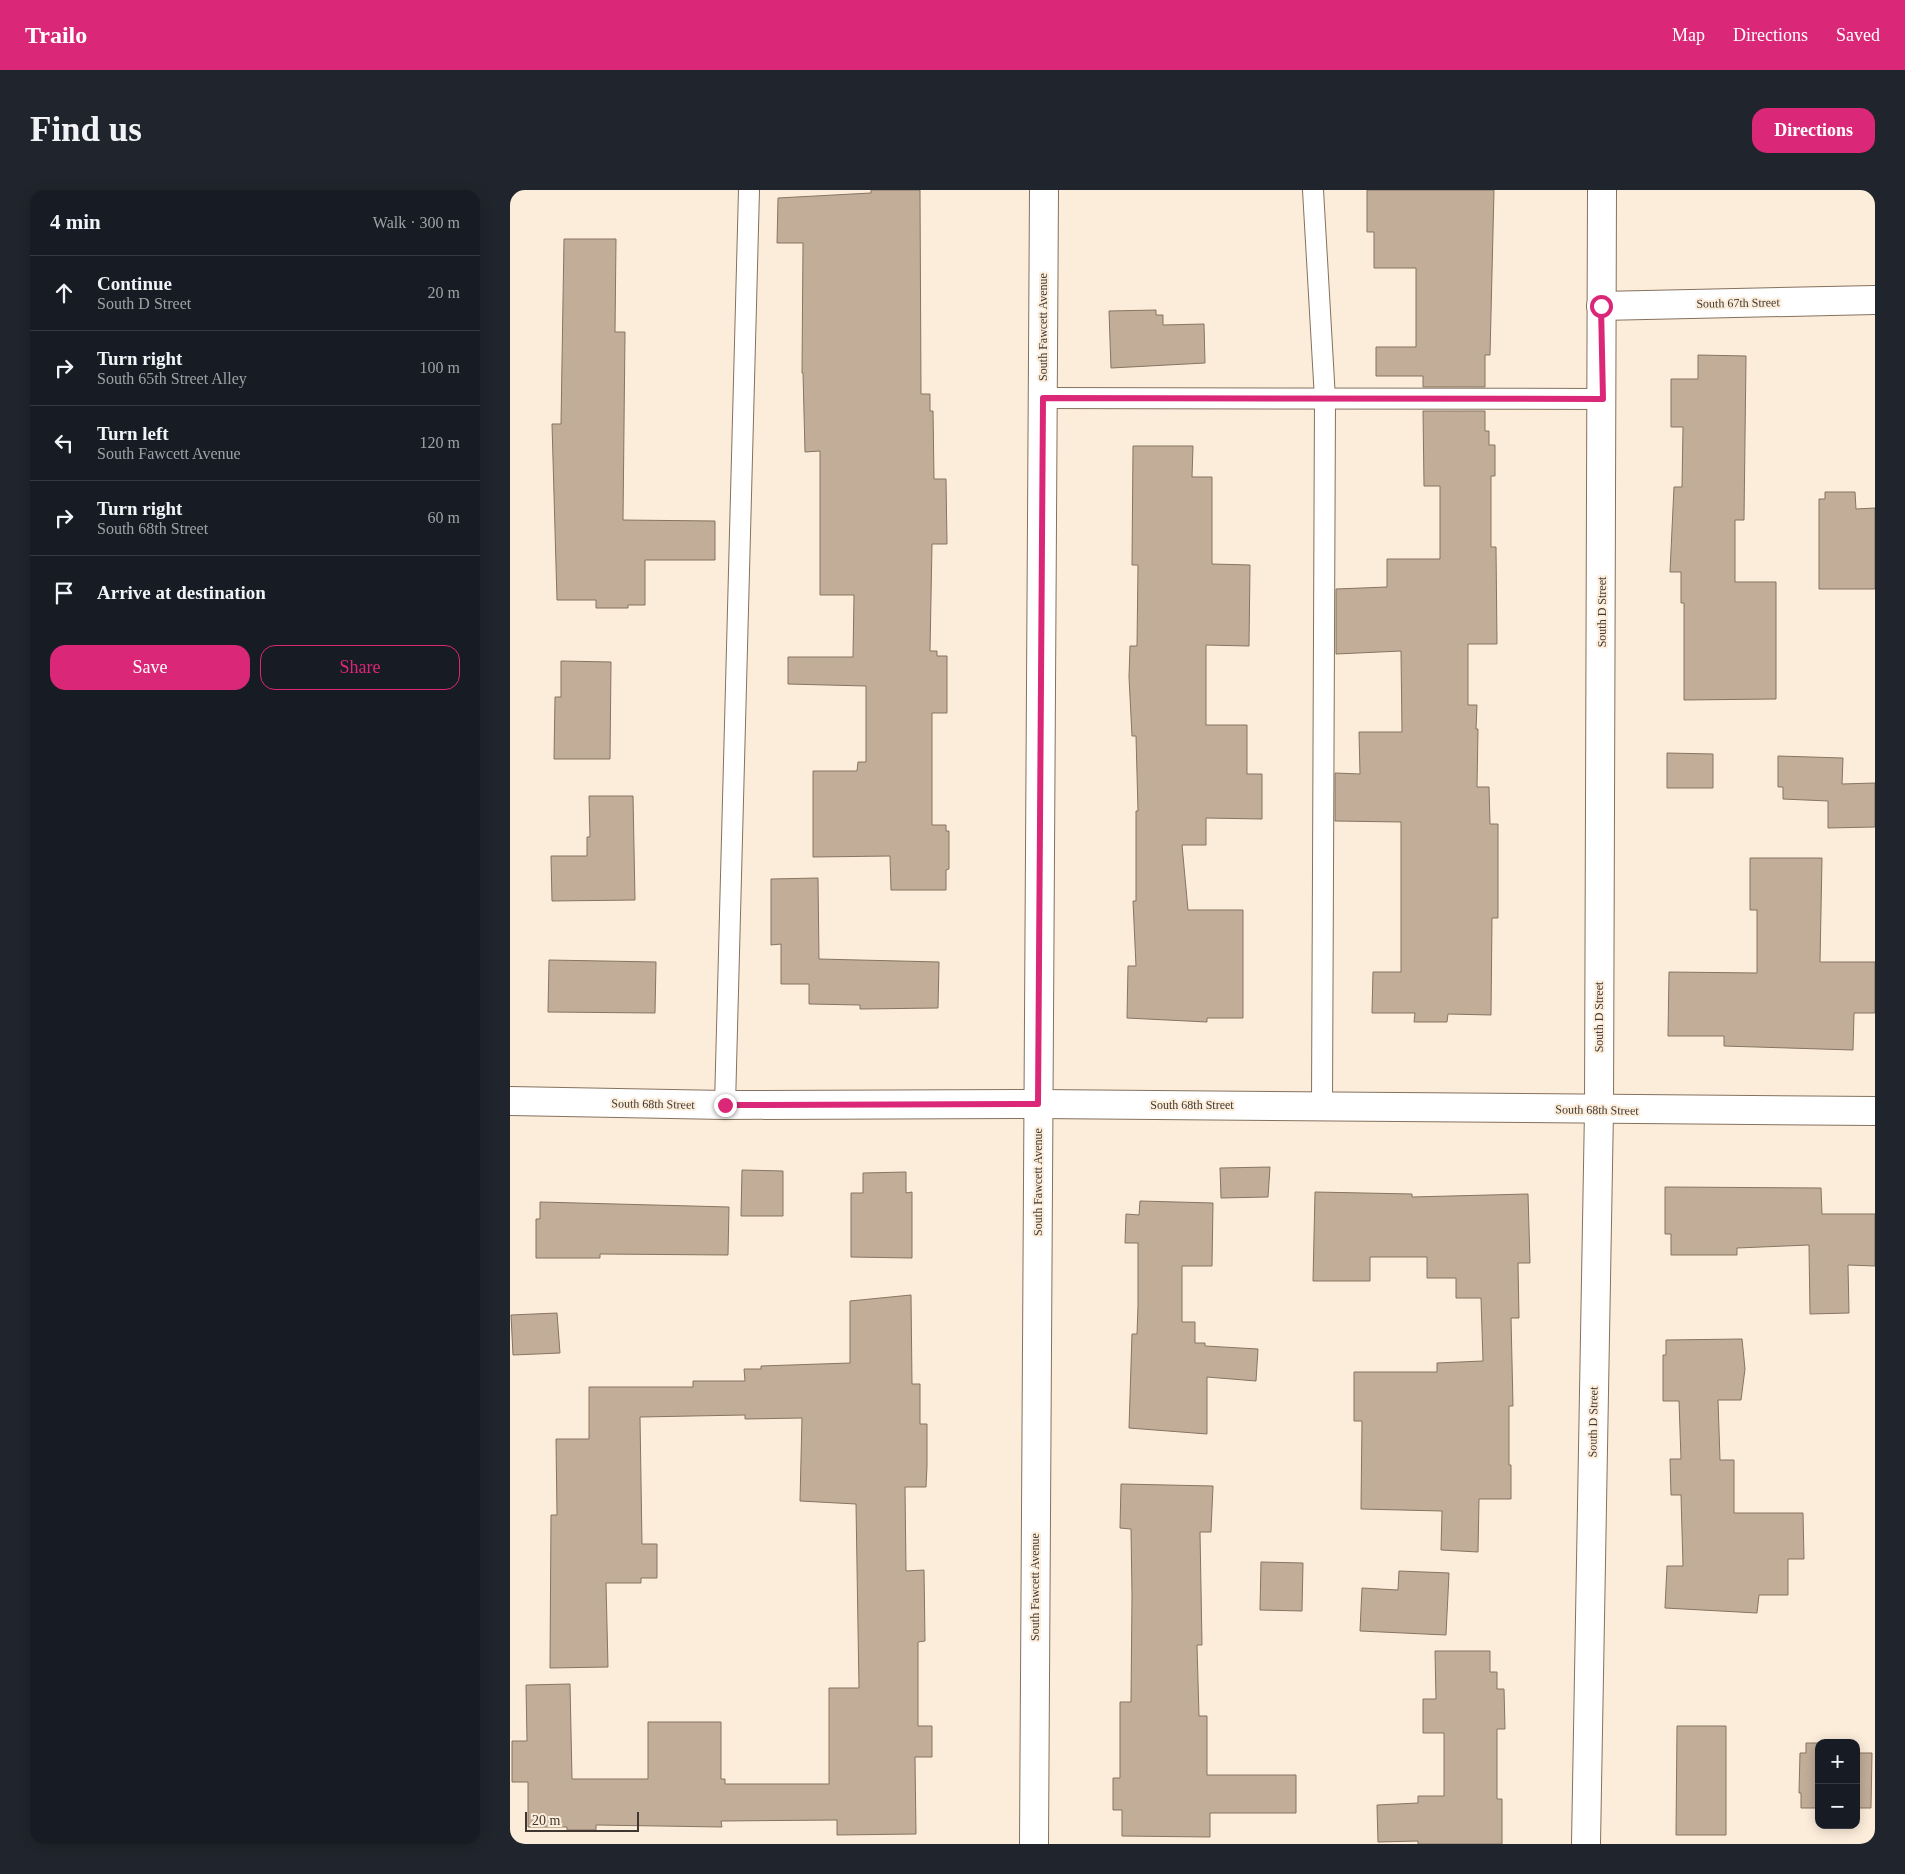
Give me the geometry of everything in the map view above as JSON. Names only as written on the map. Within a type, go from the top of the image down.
[{"type":"street","name":"South Fawcett Avenue","points":[[1034,1844],[1044,190]]},
{"type":"street","name":"South D Street","points":[[1586,1844],[1599,1110],[1603,399],[1601,306],[1602,190]]},
{"type":"street","name":"South 67th Street","points":[[1601,306],[1875,300]]},
{"type":"street","name":"South 68th Street","points":[[510,1101],[725,1105],[1038,1104],[1875,1111]]},
{"type":"lane","points":[[725,1105],[749,190]]},
{"type":"lane","points":[[1313,190],[1325,399],[1322,1106]]},
{"type":"lane","points":[[1043,398],[1603,399]]},
{"type":"building","points":[[871,190],[920,190],[921,394],[930,394],[930,411],[933,411],[934,479],[946,479],[947,544],[932,544],[930,651],[937,651],[937,656],[947,656],[947,713],[932,713],[932,825],[946,825],[946,831],[949,831],[949,869],[946,870],[946,890],[891,890],[890,856],[813,857],[813,771],[857,771],[858,762],[866,762],[866,686],[788,684],[788,657],[853,657],[854,595],[820,595],[820,451],[805,452],[802,373],[803,243],[777,243],[778,198],[871,193]]},
{"type":"building","points":[[1367,190],[1494,190],[1490,355],[1485,355],[1485,387],[1423,387],[1423,376],[1376,376],[1376,347],[1416,347],[1416,268],[1374,268],[1374,232],[1367,232]]},
{"type":"building","points":[[564,239],[616,239],[615,332],[625,332],[623,520],[715,521],[715,560],[645,560],[645,605],[628,605],[628,608],[596,608],[596,600],[557,600],[552,424],[561,424]]},
{"type":"building","points":[[1156,310],[1156,315],[1163,315],[1163,325],[1204,324],[1205,363],[1111,368],[1109,311]]},
{"type":"building","points":[[1698,355],[1746,356],[1744,520],[1735,520],[1735,582],[1776,582],[1776,699],[1684,700],[1684,603],[1681,603],[1681,572],[1670,572],[1674,487],[1682,487],[1683,427],[1671,427],[1671,379],[1698,379]]},
{"type":"building","points":[[1423,411],[1485,411],[1485,431],[1489,431],[1489,445],[1495,445],[1495,476],[1491,476],[1491,547],[1496,547],[1497,644],[1468,644],[1468,705],[1477,705],[1477,787],[1489,787],[1490,824],[1498,824],[1498,918],[1492,918],[1491,1015],[1448,1014],[1447,1022],[1414,1022],[1415,1013],[1372,1013],[1373,972],[1401,972],[1401,822],[1335,821],[1335,773],[1360,774],[1359,732],[1402,732],[1401,651],[1336,654],[1336,589],[1387,587],[1387,559],[1440,559],[1440,486],[1424,486]]},
{"type":"building","points":[[1133,446],[1193,446],[1192,477],[1212,477],[1212,564],[1250,565],[1249,646],[1206,645],[1206,725],[1247,725],[1247,774],[1262,774],[1262,819],[1206,818],[1206,845],[1182,845],[1188,910],[1243,910],[1243,1018],[1207,1018],[1207,1022],[1127,1018],[1128,966],[1136,966],[1133,901],[1136,901],[1136,811],[1138,811],[1136,736],[1132,736],[1129,677],[1130,646],[1137,646],[1138,565],[1132,565]]},
{"type":"building","points":[[1825,492],[1855,492],[1856,509],[1875,508],[1875,589],[1819,589],[1819,499],[1825,499]]},
{"type":"building","points":[[561,661],[611,662],[610,759],[554,759],[555,697],[561,697]]},
{"type":"building","points":[[1667,753],[1713,754],[1713,788],[1667,788]]},
{"type":"building","points":[[1778,756],[1843,758],[1842,784],[1875,783],[1875,827],[1828,828],[1828,801],[1783,799],[1783,787],[1778,787]]},
{"type":"building","points":[[589,796],[633,796],[635,900],[552,901],[551,856],[587,856],[587,837],[590,837]]},
{"type":"building","points":[[1750,858],[1822,858],[1820,962],[1875,962],[1875,1013],[1854,1013],[1853,1050],[1724,1046],[1724,1036],[1668,1036],[1669,972],[1757,973],[1757,910],[1750,910]]},
{"type":"building","points":[[818,878],[819,959],[939,962],[938,1008],[860,1009],[860,1005],[809,1004],[809,984],[781,984],[781,944],[771,945],[771,879]]},
{"type":"building","points":[[549,960],[656,962],[655,1013],[548,1012]]},
{"type":"building","points":[[1270,1167],[1268,1197],[1221,1198],[1220,1168]]},
{"type":"building","points":[[742,1170],[783,1171],[783,1216],[741,1216]]},
{"type":"building","points":[[906,1172],[906,1193],[912,1192],[912,1258],[851,1257],[851,1193],[863,1193],[863,1173]]},
{"type":"building","points":[[1665,1187],[1821,1188],[1822,1214],[1875,1214],[1875,1266],[1848,1265],[1849,1313],[1810,1314],[1809,1245],[1737,1248],[1737,1255],[1671,1255],[1671,1234],[1665,1234]]},
{"type":"building","points":[[1315,1192],[1412,1194],[1412,1197],[1528,1194],[1530,1263],[1518,1263],[1519,1318],[1511,1318],[1513,1406],[1509,1406],[1509,1465],[1511,1465],[1511,1499],[1479,1499],[1478,1552],[1441,1550],[1442,1511],[1361,1509],[1362,1421],[1354,1421],[1354,1372],[1437,1372],[1437,1363],[1483,1361],[1481,1298],[1456,1298],[1456,1278],[1427,1278],[1427,1257],[1370,1257],[1370,1281],[1313,1281]]},
{"type":"building","points":[[1140,1201],[1213,1203],[1212,1266],[1182,1266],[1182,1322],[1195,1322],[1195,1343],[1205,1343],[1205,1346],[1258,1349],[1256,1381],[1207,1377],[1207,1434],[1129,1428],[1132,1334],[1137,1334],[1138,1243],[1125,1243],[1126,1214],[1139,1215]]},
{"type":"building","points":[[540,1202],[729,1207],[728,1255],[600,1254],[600,1258],[536,1258],[536,1219],[540,1219]]},
{"type":"building","points":[[911,1295],[912,1384],[920,1384],[920,1424],[927,1424],[927,1466],[926,1487],[905,1487],[906,1571],[924,1570],[925,1641],[918,1642],[918,1726],[932,1726],[932,1757],[915,1757],[916,1834],[837,1835],[837,1820],[721,1821],[722,1827],[596,1825],[596,1830],[567,1830],[567,1827],[528,1827],[528,1782],[512,1782],[512,1741],[527,1741],[526,1685],[570,1684],[572,1779],[648,1779],[648,1722],[721,1722],[721,1779],[725,1779],[725,1784],[829,1784],[829,1688],[859,1688],[856,1504],[800,1501],[802,1418],[745,1419],[745,1415],[640,1417],[642,1544],[657,1544],[657,1578],[641,1578],[641,1583],[606,1583],[608,1667],[550,1668],[551,1515],[557,1515],[556,1439],[589,1439],[589,1387],[693,1387],[693,1381],[745,1381],[744,1369],[761,1369],[761,1366],[850,1363],[850,1301]]},
{"type":"building","points":[[557,1313],[560,1353],[513,1355],[511,1315]]},
{"type":"building","points":[[1742,1339],[1745,1369],[1741,1400],[1718,1400],[1720,1460],[1734,1460],[1734,1513],[1803,1513],[1804,1559],[1788,1559],[1788,1595],[1759,1595],[1757,1613],[1665,1608],[1667,1566],[1683,1566],[1681,1495],[1671,1495],[1670,1459],[1681,1459],[1679,1401],[1663,1401],[1663,1355],[1666,1355],[1666,1340]]},
{"type":"building","points":[[1121,1484],[1213,1486],[1211,1532],[1200,1532],[1202,1645],[1197,1645],[1199,1716],[1207,1716],[1207,1775],[1296,1775],[1296,1813],[1210,1813],[1210,1837],[1122,1836],[1122,1810],[1113,1810],[1113,1778],[1120,1778],[1120,1702],[1131,1702],[1132,1596],[1131,1529],[1120,1528]]},
{"type":"building","points":[[1261,1562],[1303,1563],[1302,1611],[1260,1610]]},
{"type":"building","points":[[1399,1571],[1449,1573],[1446,1635],[1360,1631],[1362,1588],[1398,1590]]},
{"type":"building","points":[[1435,1651],[1490,1651],[1490,1672],[1497,1672],[1497,1689],[1504,1689],[1505,1729],[1497,1729],[1497,1799],[1502,1799],[1502,1844],[1418,1844],[1418,1841],[1378,1842],[1377,1805],[1418,1803],[1418,1796],[1444,1796],[1444,1733],[1423,1733],[1423,1699],[1436,1699]]},
{"type":"building","points":[[1677,1726],[1726,1726],[1726,1835],[1676,1835]]},
{"type":"building","points":[[1806,1743],[1815,1743],[1815,1808],[1801,1808],[1801,1793],[1799,1793],[1800,1753],[1806,1753]]},
{"type":"building","points":[[1860,1753],[1872,1753],[1871,1808],[1860,1808]]},
{"type":"route","points":[[725,1105],[1038,1104],[1043,398],[1603,399],[1601,306]]}]
